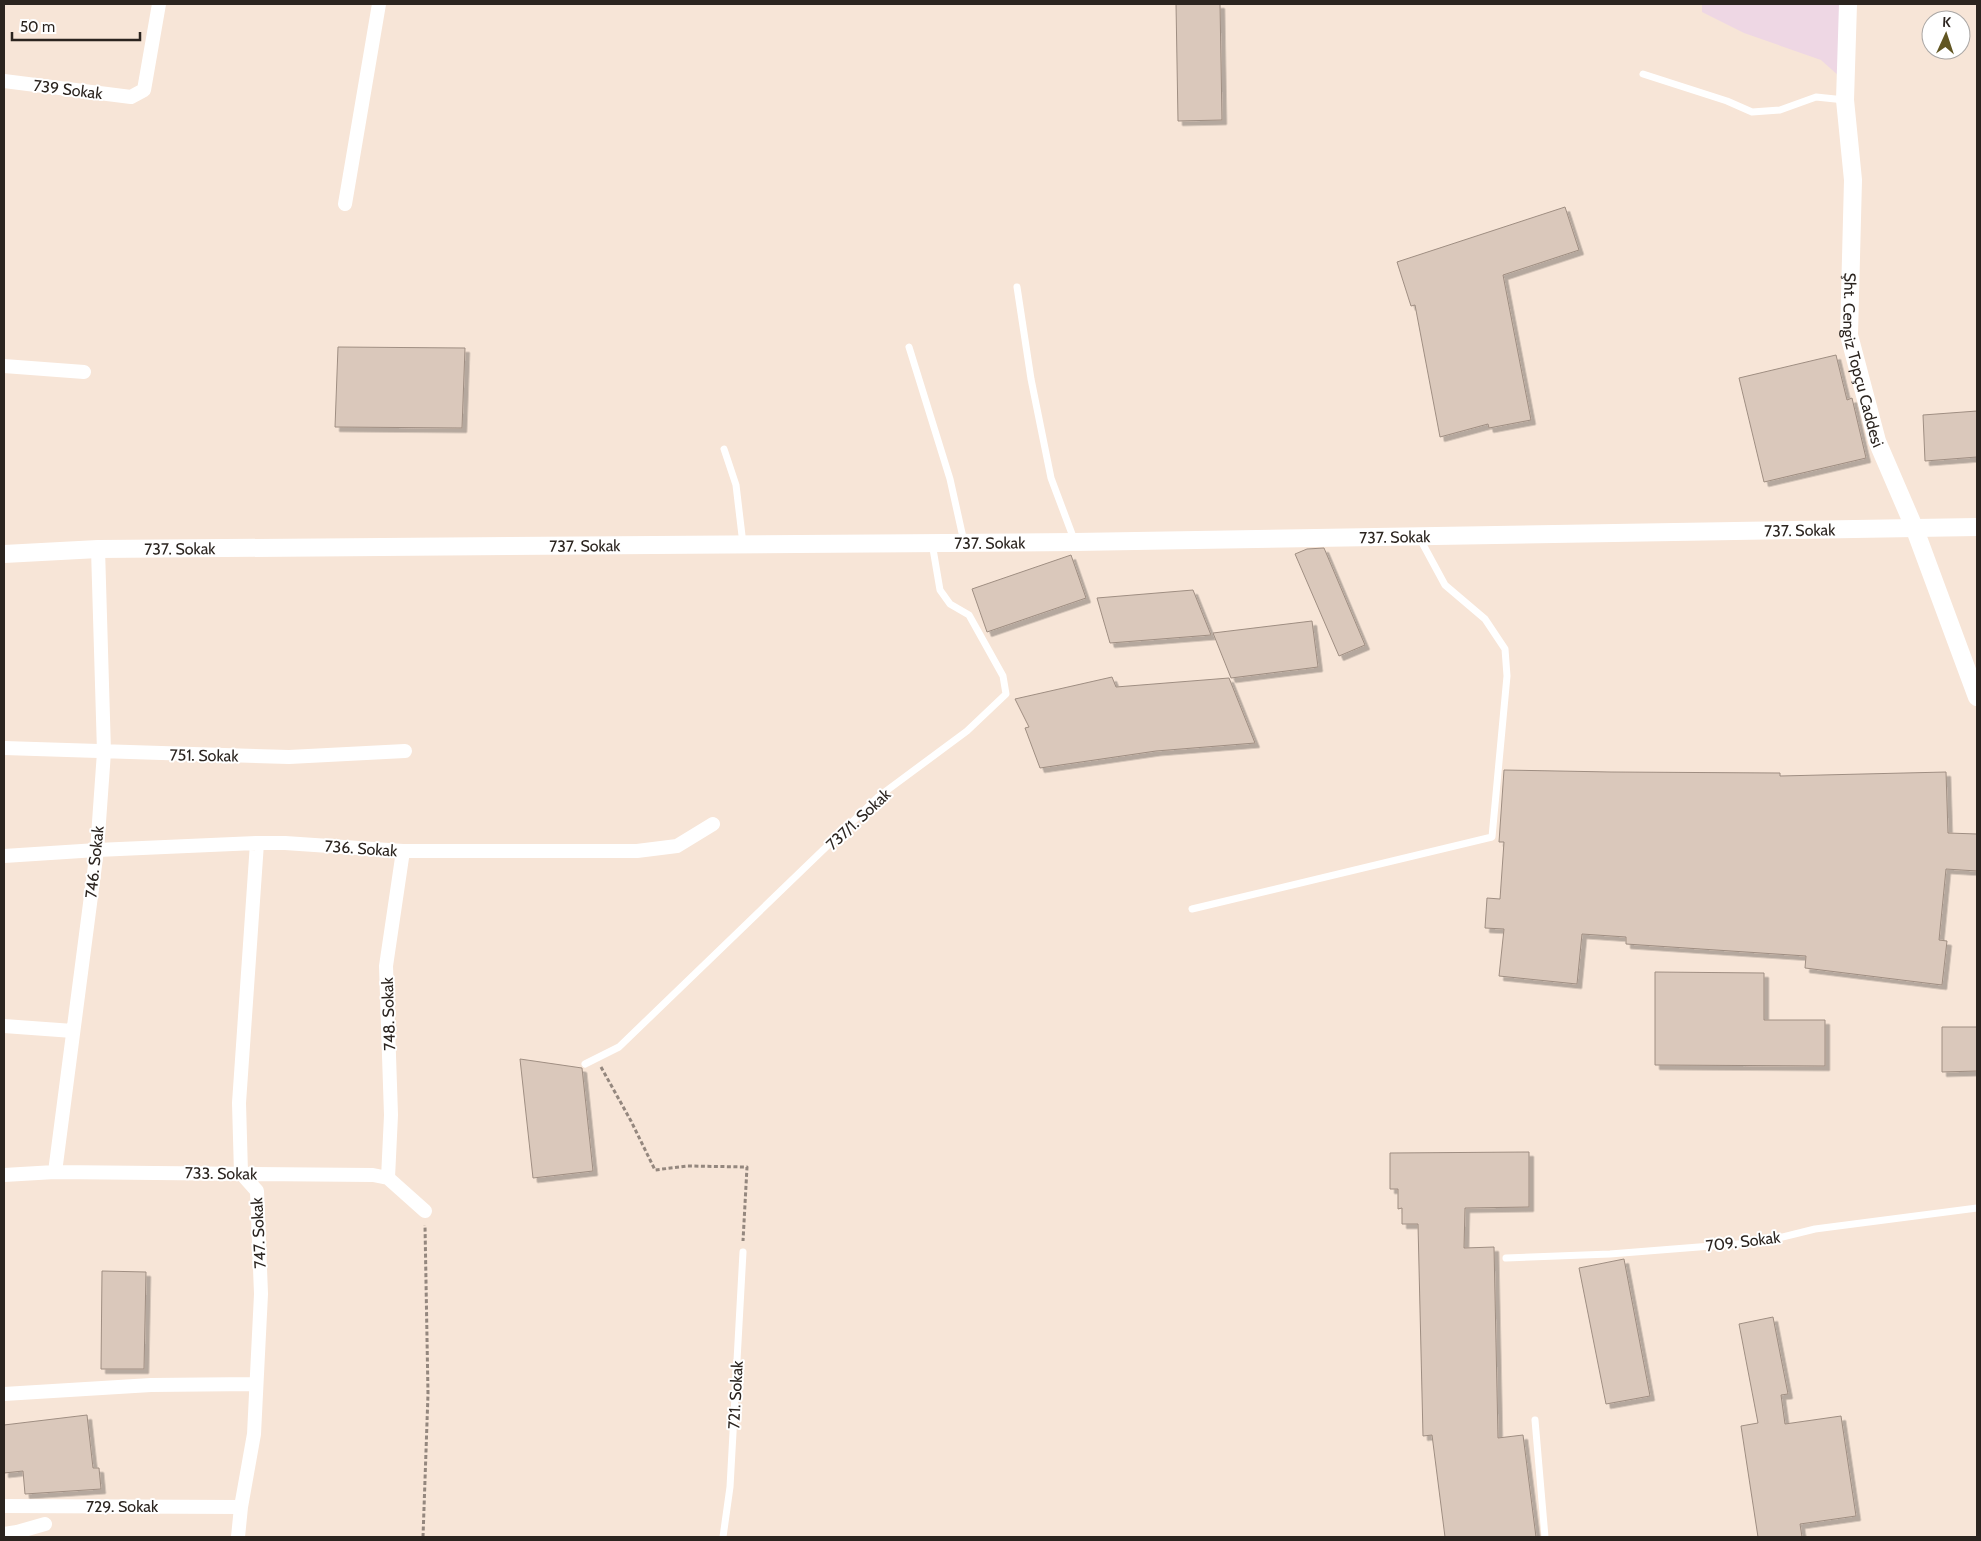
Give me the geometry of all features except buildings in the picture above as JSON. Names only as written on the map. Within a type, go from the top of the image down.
[{"type":"street","name":"739 Sokak","points":[[4,80],[131,97],[144,90],[159,4]]},
{"type":"street","points":[[345,204],[379,4]]},
{"type":"street","name":"Şht. Cengiz Topçu Caddesi","points":[[1848,4],[1845,100],[1853,180],[1849,335],[1877,441],[1914,527],[1977,696]]},
{"type":"street","points":[[4,366],[84,372]]},
{"type":"street","name":"737. Sokak","points":[[4,554],[98,549],[1075,542],[1977,527]]},
{"type":"street","name":"746. Sokak","points":[[55,1172],[97,850],[104,752],[98,549]]},
{"type":"street","name":"751. Sokak","points":[[4,748],[289,757],[405,751]]},
{"type":"street","name":"736. Sokak","points":[[4,856],[257,843],[403,851],[637,851],[677,846],[714,824]]},
{"type":"street","points":[[241,1173],[238,1103],[257,843]]},
{"type":"street","name":"748. Sokak","points":[[388,1178],[391,1115],[386,966],[403,851]]},
{"type":"street","points":[[4,1026],[73,1031]]},
{"type":"street","name":"733. Sokak","points":[[4,1175],[55,1172],[241,1173],[373,1175],[388,1178]]},
{"type":"street","name":"747. Sokak","points":[[238,1537],[241,1506],[254,1434],[261,1294],[257,1191],[241,1173]]},
{"type":"street","points":[[388,1178],[425,1211]]},
{"type":"street","points":[[4,1394],[151,1385],[256,1384]]},
{"type":"street","name":"729. Sokak","points":[[4,1506],[241,1506]]},
{"type":"street","points":[[4,1534],[45,1531],[45,1506]]},
{"type":"lane","points":[[1643,74],[1727,101],[1752,112],[1780,110],[1816,97],[1845,100]]},
{"type":"lane","points":[[1017,287],[1031,379],[1051,478],[1075,542]]},
{"type":"lane","points":[[909,347],[950,479],[964,543]]},
{"type":"lane","points":[[724,449],[736,485],[743,544]]},
{"type":"lane","points":[[1192,910],[1492,837],[1507,676],[1506,649],[1484,619],[1445,585],[1419,537]]},
{"type":"lane","name":"737/1. Sokak","points":[[585,1064],[619,1047],[878,797],[967,731],[1006,694],[1003,676],[969,615],[950,604],[940,590],[932,543]]},
{"type":"lane","name":"709. Sokak","points":[[1506,1258],[1610,1254],[1762,1242],[1815,1229],[1977,1208]]},
{"type":"lane","name":"721. Sokak","points":[[723,1537],[730,1487],[743,1252]]},
{"type":"lane","points":[[1535,1420],[1545,1537]]},
{"type":"path","points":[[596,1059],[631,1121],[654,1170],[687,1166],[747,1167],[743,1252]]},
{"type":"path","points":[[423,1537],[428,1394],[425,1211]]},
{"type":"shaded area","points":[[1702,4],[1840,4],[1839,76],[1821,60],[1744,33],[1702,12]]}]
